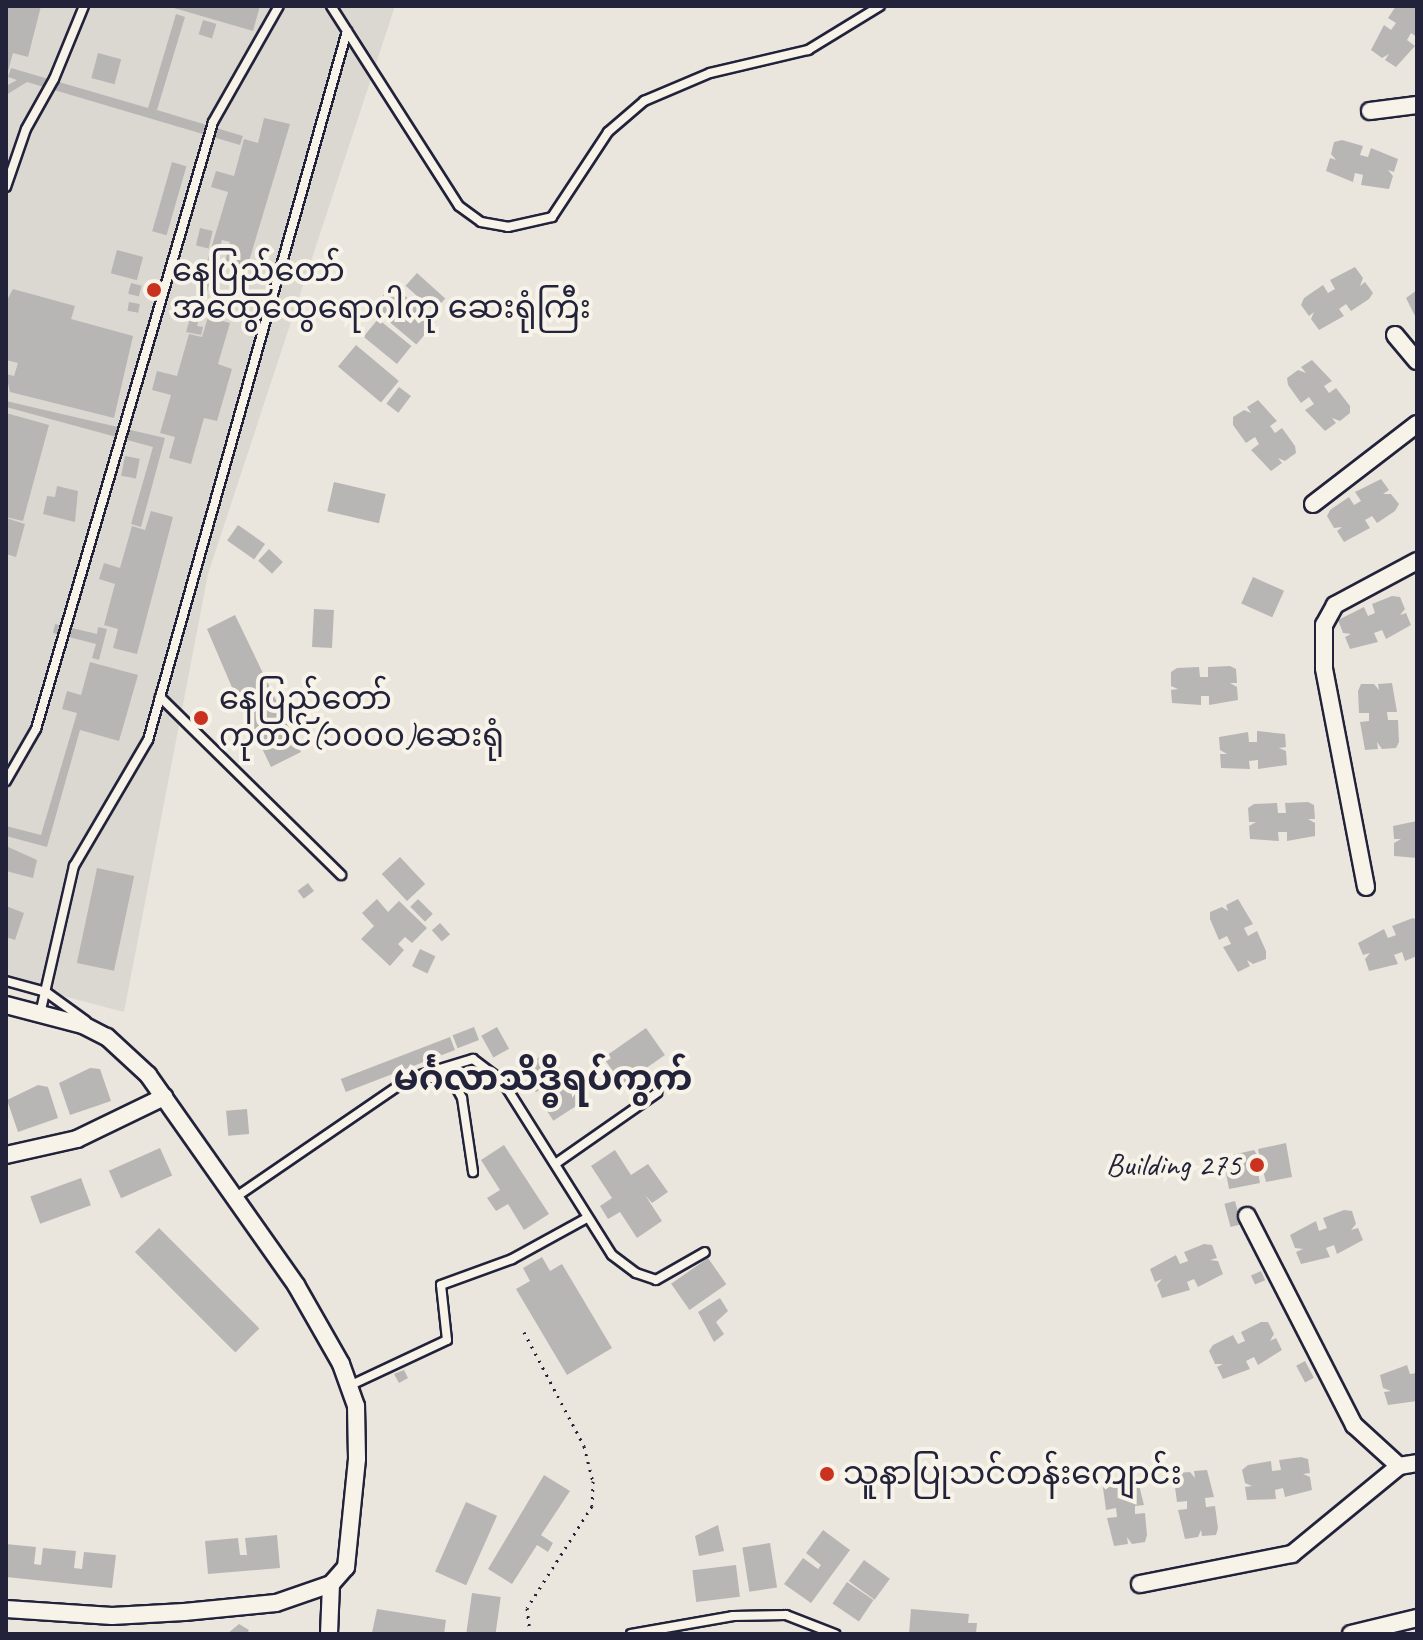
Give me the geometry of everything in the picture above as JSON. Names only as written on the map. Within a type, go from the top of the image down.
[{"type":"street","points":[[1370,111],[1417,105]]},
{"type":"street","points":[[1395,335],[1417,361]]},
{"type":"street","points":[[1313,504],[1417,424]]},
{"type":"street","points":[[1366,887],[1324,668],[1324,625],[1335,605],[1417,561]]},
{"type":"street","points":[[6,1005],[107,1037],[164,1097],[296,1285],[349,1386],[356,1406],[357,1459],[346,1567],[331,1584],[276,1603],[184,1612],[112,1616],[6,1609]]},
{"type":"street","points":[[6,1155],[77,1139],[164,1097]]},
{"type":"street","points":[[1247,1216],[1354,1425],[1399,1466]]},
{"type":"street","points":[[1140,1584],[1292,1554],[1399,1466],[1417,1463]]},
{"type":"street","points":[[329,1634],[331,1584]]},
{"type":"street","points":[[1351,1634],[1417,1618]]},
{"type":"lane","points":[[6,187],[26,129],[54,79],[84,6]]},
{"type":"lane","points":[[6,781],[36,729],[213,122],[279,6]]},
{"type":"lane","points":[[331,6],[459,206],[481,222],[508,227],[552,217],[608,132],[644,101],[710,73],[808,50],[880,6]]},
{"type":"lane","points":[[40,1014],[74,866],[148,740],[347,31]]},
{"type":"lane","points":[[160,697],[341,875]]},
{"type":"lane","points":[[6,981],[46,992],[107,1037]]},
{"type":"lane","points":[[236,1197],[410,1078],[473,1059],[503,1082],[558,1162],[587,1218],[612,1255],[636,1273],[656,1280],[705,1252]]},
{"type":"lane","points":[[410,1078],[451,1078],[462,1098],[473,1172]]},
{"type":"lane","points":[[558,1162],[657,1093]]},
{"type":"lane","points":[[349,1386],[447,1340],[441,1285],[512,1259],[587,1218]]},
{"type":"lane","points":[[631,1634],[733,1616],[786,1615],[835,1634]]},
{"type":"path","points":[[524,1332],[584,1446],[593,1481],[592,1506],[527,1608],[530,1634]]},
{"type":"shaded area","name":"နေပြည်တော် အထွေထွေရောဂါကု ဆေးရုံကြီး","points":[[6,6],[395,6],[208,574],[124,1012],[6,981]]},
{"type":"building","points":[[6,6],[41,6],[28,57],[13,53],[7,75]]},
{"type":"building","points":[[167,6],[260,6],[253,31]]},
{"type":"building","points":[[1396,6],[1416,6],[1417,37],[1411,33],[1407,40],[1415,46],[1396,67],[1385,60],[1389,54],[1382,58],[1371,50],[1384,25],[1391,30],[1396,23],[1388,18]]},
{"type":"building","points":[[176,14],[185,17],[157,110],[243,136],[240,145],[27,82],[6,95],[6,86],[17,80],[8,77],[11,68],[148,108]]},
{"type":"building","points":[[203,20],[216,24],[212,38],[199,34]]},
{"type":"building","points":[[98,53],[121,59],[114,84],[91,78]]},
{"type":"building","points":[[264,118],[290,124],[247,268],[225,262],[230,242],[222,240],[197,326],[203,327],[201,335],[186,332],[228,192],[211,187],[216,171],[234,176],[244,139],[258,143]]},
{"type":"building","points":[[1342,140],[1363,146],[1360,155],[1368,157],[1371,148],[1398,159],[1394,172],[1388,170],[1393,176],[1389,189],[1361,185],[1363,175],[1355,173],[1353,182],[1326,171],[1330,158],[1336,160],[1331,154],[1334,142]]},
{"type":"building","points":[[172,162],[186,166],[167,235],[152,231]]},
{"type":"building","points":[[200,228],[213,231],[209,248],[196,246]]},
{"type":"building","points":[[117,250],[143,257],[137,280],[111,273]]},
{"type":"building","points":[[1355,267],[1363,278],[1360,286],[1365,282],[1373,293],[1351,311],[1346,304],[1339,309],[1344,316],[1319,330],[1311,319],[1314,312],[1309,316],[1301,305],[1304,298],[1323,285],[1328,293],[1335,289],[1330,280]]},
{"type":"building","points":[[240,271],[247,274],[237,296],[231,294]]},
{"type":"building","points":[[417,273],[445,298],[434,311],[406,286]]},
{"type":"building","points":[[131,283],[142,286],[139,296],[128,294]]},
{"type":"building","points":[[392,285],[436,322],[416,345],[373,308]]},
{"type":"building","points":[[13,289],[75,306],[71,319],[133,336],[114,418],[10,392],[6,374],[14,376],[18,363],[6,360],[6,302]]},
{"type":"building","points":[[1417,290],[1417,320],[1406,298]]},
{"type":"building","points":[[129,302],[140,304],[138,313],[127,311]]},
{"type":"building","points":[[208,317],[230,323],[218,364],[232,369],[217,421],[204,418],[191,464],[169,458],[175,437],[160,433],[171,395],[152,390],[157,371],[177,376],[189,334],[202,337]]},
{"type":"building","points":[[378,319],[411,346],[397,364],[364,337]]},
{"type":"building","points":[[356,345],[399,381],[381,402],[338,366]]},
{"type":"building","points":[[1312,360],[1332,381],[1324,386],[1329,393],[1336,388],[1350,406],[1350,413],[1340,421],[1332,418],[1336,423],[1325,431],[1305,410],[1314,404],[1309,397],[1301,403],[1288,385],[1287,378],[1298,370],[1306,373],[1301,367]]},
{"type":"building","points":[[399,387],[411,396],[398,413],[386,404]]},
{"type":"building","points":[[1258,400],[1277,421],[1270,426],[1275,433],[1282,428],[1295,446],[1296,453],[1285,461],[1278,458],[1282,463],[1271,471],[1251,450],[1259,444],[1255,437],[1246,443],[1233,425],[1233,417],[1244,410],[1251,413],[1247,407]]},
{"type":"building","points":[[6,401],[165,438],[141,527],[131,524],[153,447],[6,407]]},
{"type":"building","points":[[6,413],[49,425],[23,521],[6,517]]},
{"type":"building","points":[[125,456],[140,459],[136,478],[121,476]]},
{"type":"building","points":[[1381,479],[1389,490],[1383,494],[1391,494],[1399,504],[1395,511],[1377,523],[1372,516],[1365,520],[1370,528],[1344,542],[1337,531],[1342,527],[1334,528],[1327,516],[1330,510],[1349,497],[1354,505],[1361,501],[1355,492]]},
{"type":"building","points":[[334,482],[386,494],[379,523],[327,511]]},
{"type":"building","points":[[57,486],[78,491],[75,522],[43,514],[47,496],[55,497]]},
{"type":"building","points":[[151,511],[173,517],[137,654],[113,648],[118,629],[104,625],[115,584],[99,579],[104,563],[120,568],[132,526],[145,530]]},
{"type":"building","points":[[6,518],[25,524],[16,557],[6,554]]},
{"type":"building","points":[[238,525],[265,544],[254,559],[227,541]]},
{"type":"building","points":[[269,549],[283,562],[272,574],[258,561]]},
{"type":"building","points":[[1253,577],[1284,591],[1272,617],[1241,603]]},
{"type":"building","points":[[1392,596],[1400,597],[1405,609],[1400,615],[1406,613],[1411,625],[1386,639],[1382,630],[1374,633],[1378,642],[1350,649],[1345,637],[1351,634],[1343,633],[1338,620],[1364,607],[1368,616],[1375,613],[1372,604]]},
{"type":"building","points":[[314,609],[334,610],[332,648],[312,647]]},
{"type":"building","points":[[235,615],[301,752],[271,767],[242,707],[230,713],[222,698],[234,692],[207,629]]},
{"type":"building","points":[[55,624],[97,634],[98,627],[107,629],[99,660],[92,658],[96,644],[53,633]]},
{"type":"building","points":[[90,662],[138,675],[119,741],[80,730],[47,847],[6,836],[6,826],[41,835],[77,713],[62,709],[67,691],[81,695]]},
{"type":"building","points":[[1230,666],[1236,669],[1237,683],[1230,683],[1237,687],[1238,700],[1209,705],[1209,696],[1201,696],[1201,705],[1172,703],[1171,690],[1178,689],[1171,686],[1171,672],[1177,668],[1199,667],[1200,677],[1208,677],[1208,667]]},
{"type":"building","points":[[1392,683],[1397,712],[1387,712],[1388,720],[1398,720],[1399,742],[1396,748],[1382,749],[1377,742],[1378,749],[1365,750],[1360,722],[1369,721],[1369,713],[1359,713],[1358,691],[1361,684],[1374,684],[1379,690],[1378,684]]},
{"type":"building","points":[[1257,731],[1285,734],[1286,747],[1279,748],[1286,751],[1287,765],[1258,769],[1258,760],[1249,761],[1250,769],[1221,768],[1220,754],[1227,754],[1220,750],[1219,737],[1248,732],[1249,742],[1257,742]]},
{"type":"building","points":[[1308,802],[1314,805],[1315,819],[1308,819],[1315,823],[1315,836],[1287,841],[1287,832],[1278,832],[1279,841],[1250,839],[1249,826],[1256,822],[1249,822],[1248,808],[1254,804],[1277,803],[1278,813],[1286,813],[1285,803]]},
{"type":"building","points":[[1417,821],[1417,858],[1394,856],[1394,843],[1401,839],[1394,839],[1393,826]]},
{"type":"building","points":[[6,846],[37,860],[33,878],[6,871]]},
{"type":"building","points":[[400,857],[425,884],[407,901],[382,874]]},
{"type":"building","points":[[97,868],[134,876],[114,971],[77,963]]},
{"type":"building","points":[[308,883],[314,891],[304,899],[298,891]]},
{"type":"building","points":[[377,899],[388,912],[399,901],[427,928],[412,943],[405,937],[398,944],[404,950],[390,966],[361,939],[374,926],[362,913]]},
{"type":"building","points":[[418,899],[433,914],[425,922],[410,907]]},
{"type":"building","points":[[1238,899],[1253,924],[1244,928],[1248,936],[1257,931],[1266,951],[1266,959],[1253,964],[1247,960],[1250,966],[1238,972],[1223,947],[1231,944],[1227,936],[1219,940],[1210,912],[1222,907],[1228,911],[1226,905]]},
{"type":"building","points":[[6,906],[24,913],[15,940],[6,937]]},
{"type":"building","points":[[1413,918],[1417,920],[1417,956],[1405,961],[1402,952],[1394,955],[1398,964],[1369,971],[1365,959],[1370,953],[1363,955],[1358,943],[1384,929],[1388,938],[1396,935],[1392,926]]},
{"type":"building","points":[[440,923],[450,934],[442,942],[432,930]]},
{"type":"building","points":[[420,949],[435,956],[427,973],[412,966]]},
{"type":"building","points":[[474,1027],[479,1040],[458,1048],[453,1035]]},
{"type":"building","points":[[497,1027],[509,1049],[493,1058],[481,1036]]},
{"type":"building","points":[[646,1028],[665,1055],[622,1085],[603,1058]]},
{"type":"building","points":[[450,1037],[455,1050],[346,1092],[341,1079]]},
{"type":"building","points":[[549,1051],[564,1075],[536,1092],[521,1068]]},
{"type":"building","points":[[90,1068],[100,1069],[111,1101],[70,1115],[59,1083]]},
{"type":"building","points":[[568,1079],[583,1102],[553,1121],[539,1098]]},
{"type":"building","points":[[38,1085],[48,1087],[58,1118],[18,1132],[7,1100]]},
{"type":"building","points":[[247,1109],[249,1134],[228,1136],[226,1111]]},
{"type":"building","name":"Building 275","points":[[1286,1143],[1292,1177],[1266,1182],[1263,1171],[1258,1172],[1260,1183],[1229,1189],[1223,1157],[1254,1150],[1260,1159],[1258,1149]]},
{"type":"building","points":[[504,1145],[549,1214],[524,1230],[508,1204],[496,1211],[487,1198],[500,1190],[481,1160]]},
{"type":"building","points":[[160,1148],[172,1175],[121,1198],[109,1171]]},
{"type":"building","points":[[615,1150],[631,1175],[648,1164],[668,1192],[652,1203],[645,1195],[662,1221],[637,1238],[620,1212],[608,1219],[600,1206],[612,1198],[591,1166]]},
{"type":"building","points":[[81,1178],[91,1205],[40,1224],[30,1196]]},
{"type":"building","points":[[1235,1201],[1241,1224],[1231,1227],[1224,1204]]},
{"type":"building","points":[[1344,1210],[1352,1211],[1356,1224],[1351,1230],[1358,1228],[1363,1240],[1337,1254],[1334,1245],[1326,1248],[1330,1257],[1301,1264],[1296,1252],[1303,1249],[1295,1248],[1290,1235],[1316,1221],[1319,1231],[1327,1228],[1323,1218]]},
{"type":"building","points":[[159,1228],[259,1328],[235,1352],[135,1252]]},
{"type":"building","points":[[1204,1244],[1212,1245],[1217,1258],[1210,1260],[1218,1261],[1223,1274],[1198,1287],[1194,1279],[1187,1282],[1190,1290],[1162,1298],[1157,1285],[1162,1279],[1155,1282],[1150,1269],[1176,1255],[1180,1264],[1188,1261],[1184,1252]]},
{"type":"building","points":[[542,1257],[550,1271],[562,1264],[612,1348],[567,1375],[516,1289],[530,1281],[523,1268]]},
{"type":"building","points":[[708,1258],[726,1284],[689,1310],[671,1284]]},
{"type":"building","points":[[1261,1271],[1265,1280],[1255,1285],[1251,1275]]},
{"type":"building","points":[[720,1298],[728,1311],[716,1322],[724,1334],[714,1342],[698,1312]]},
{"type":"building","points":[[1261,1322],[1268,1322],[1274,1334],[1270,1341],[1276,1338],[1282,1350],[1258,1365],[1254,1357],[1246,1361],[1250,1369],[1223,1379],[1217,1367],[1223,1364],[1215,1364],[1209,1351],[1213,1345],[1233,1335],[1238,1344],[1245,1341],[1241,1332]]},
{"type":"building","points":[[1305,1361],[1314,1378],[1305,1382],[1296,1366]]},
{"type":"building","points":[[1407,1365],[1410,1374],[1417,1373],[1417,1401],[1388,1405],[1384,1392],[1391,1391],[1383,1388],[1380,1375]]},
{"type":"building","points":[[404,1370],[408,1378],[399,1383],[394,1374]]},
{"type":"building","points":[[1308,1459],[1310,1473],[1303,1474],[1310,1477],[1312,1490],[1285,1497],[1283,1488],[1275,1490],[1276,1499],[1247,1500],[1245,1487],[1252,1486],[1245,1483],[1242,1470],[1248,1465],[1271,1461],[1272,1471],[1281,1470],[1279,1460]]},
{"type":"building","points":[[1207,1470],[1214,1497],[1205,1498],[1206,1507],[1215,1506],[1216,1535],[1202,1536],[1201,1530],[1198,1537],[1185,1539],[1178,1510],[1187,1509],[1187,1501],[1177,1502],[1176,1473],[1190,1472],[1195,1478],[1194,1471]]},
{"type":"building","points":[[544,1475],[570,1491],[541,1535],[553,1543],[548,1552],[537,1545],[512,1584],[488,1569]]},
{"type":"building","points":[[1137,1477],[1144,1505],[1135,1506],[1135,1514],[1145,1513],[1145,1542],[1132,1544],[1127,1537],[1128,1544],[1114,1546],[1107,1518],[1117,1517],[1116,1508],[1106,1510],[1103,1488],[1106,1481],[1120,1479],[1120,1486],[1123,1479]]},
{"type":"building","points":[[466,1502],[497,1516],[466,1585],[435,1571]]},
{"type":"building","points":[[718,1525],[724,1551],[699,1556],[695,1536]]},
{"type":"building","points":[[823,1530],[850,1550],[811,1603],[784,1584],[803,1558],[818,1569],[821,1565],[806,1553]]},
{"type":"building","points":[[277,1535],[280,1568],[208,1574],[205,1541],[238,1538],[240,1555],[247,1555],[245,1538]]},
{"type":"building","points":[[770,1543],[777,1587],[749,1592],[742,1547]]},
{"type":"building","points":[[6,1544],[36,1547],[34,1564],[41,1565],[43,1548],[76,1551],[74,1568],[82,1569],[84,1552],[116,1555],[112,1588],[6,1577]]},
{"type":"building","points":[[864,1560],[890,1579],[875,1600],[849,1581]]},
{"type":"building","points":[[736,1565],[740,1597],[696,1602],[692,1570]]},
{"type":"building","points":[[847,1582],[874,1600],[859,1621],[832,1604]]},
{"type":"building","points":[[472,1593],[501,1597],[496,1634],[466,1634]]},
{"type":"building","points":[[377,1609],[446,1620],[444,1634],[372,1633]]},
{"type":"building","points":[[911,1609],[969,1614],[968,1623],[977,1623],[976,1634],[909,1634]]},
{"type":"building","points":[[239,1624],[249,1630],[247,1634],[227,1634]]},
{"type":"place","name":"နေပြည်တော် အထွေထွေရောဂါကု ဆေးရုံကြီး","points":[[154,290]]},
{"type":"place","name":"နေပြည်တော် ကုတင်(၁၀၀၀)ဆေးရုံ","points":[[201,718]]},
{"type":"place","name":"Building 275","points":[[1257,1165]]},
{"type":"place","name":"သူနာပြုသင်တန်းကျောင်း","points":[[827,1474]]},
{"type":"district","name":"မင်္ဂလာသိဒ္ဓိရပ်ကွက်","points":[[543,1079]]}]
